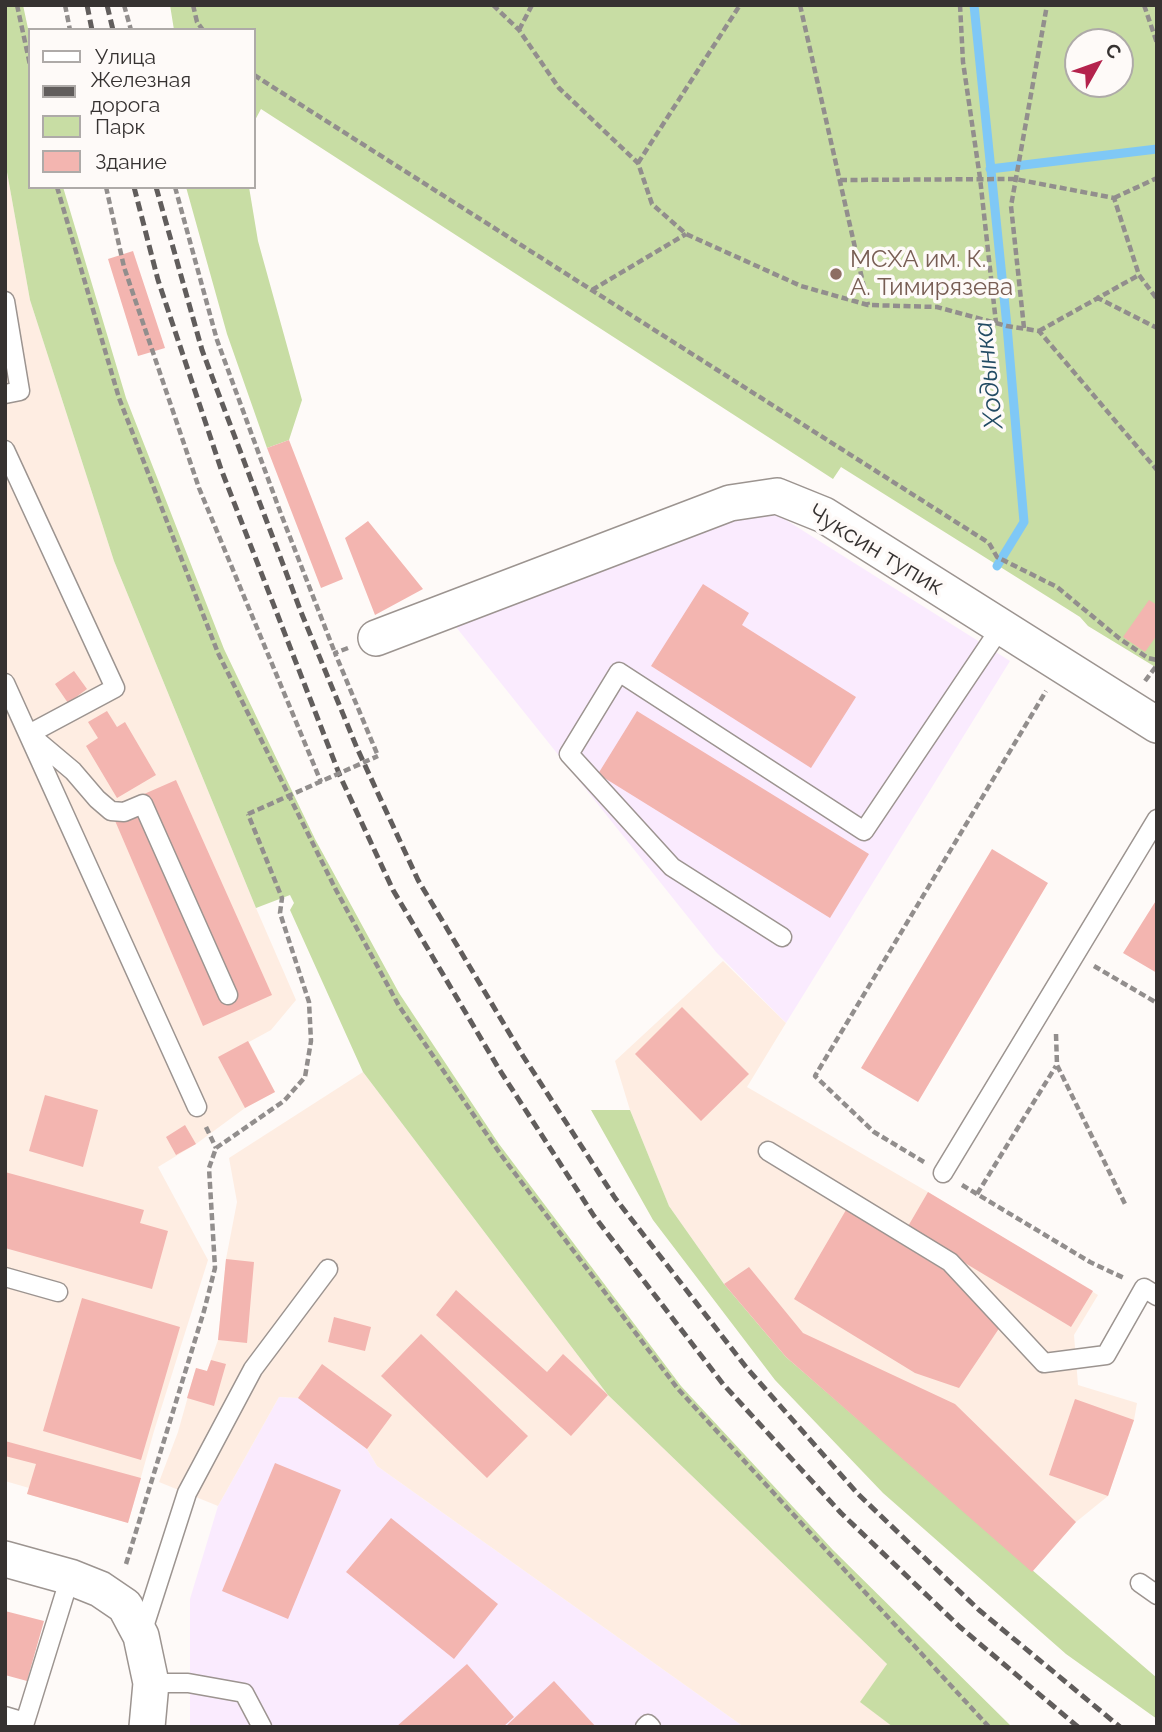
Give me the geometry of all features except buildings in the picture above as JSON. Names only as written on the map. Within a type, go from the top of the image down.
[{"type":"street","name":"Чуксин тупик","points":[[376,638],[730,503],[777,496],[824,515],[1157,725]]},
{"type":"street","points":[[5,1559],[70,1577],[100,1589],[125,1606],[141,1636],[151,1684],[148,1727]]},
{"type":"lane","points":[[5,301],[20,391],[5,394]]},
{"type":"lane","points":[[5,450],[115,688],[29,734]]},
{"type":"lane","points":[[782,937],[672,867],[569,754],[619,672],[864,831],[1001,627]]},
{"type":"lane","points":[[5,683],[197,1107]]},
{"type":"lane","points":[[29,734],[73,771],[111,811],[124,812],[143,804],[228,995]]},
{"type":"lane","points":[[943,1173],[1157,819]]},
{"type":"lane","points":[[768,1151],[950,1262],[1044,1363],[1107,1355],[1150,1292]]},
{"type":"lane","points":[[141,1636],[187,1493],[253,1368],[328,1269]]},
{"type":"lane","points":[[5,1277],[58,1292]]},
{"type":"lane","points":[[5,1716],[25,1723],[70,1577]]},
{"type":"lane","points":[[1140,1583],[1157,1595]]},
{"type":"lane","points":[[151,1684],[188,1683],[244,1693],[262,1727]]},
{"type":"lane","points":[[645,1727],[648,1724],[651,1727]]},
{"type":"path","points":[[17,5],[28,56]]},
{"type":"path","points":[[65,5],[70,28]]},
{"type":"path","points":[[124,5],[130,28]]},
{"type":"path","points":[[193,5],[197,22],[202,28]]},
{"type":"path","points":[[493,5],[519,30],[559,89],[638,163],[652,204],[686,234],[801,286],[868,305],[937,307],[1039,331],[1157,470]]},
{"type":"path","points":[[519,30],[532,5]]},
{"type":"path","points":[[638,163],[740,5]]},
{"type":"path","points":[[800,5],[868,305]]},
{"type":"path","points":[[960,5],[963,62],[980,178],[996,323]]},
{"type":"path","points":[[1024,328],[1011,206],[1047,5]]},
{"type":"path","points":[[1144,5],[1157,43]]},
{"type":"path","points":[[256,76],[989,543],[997,556],[1057,587],[1120,639],[1156,664]]},
{"type":"path","points":[[840,180],[1016,179],[1114,198],[1157,178]]},
{"type":"path","points":[[58,189],[120,398],[218,653],[336,890],[399,1006],[501,1155],[678,1389],[989,1727]]},
{"type":"path","points":[[106,189],[124,267],[199,488],[321,782]]},
{"type":"path","points":[[126,1564],[215,1268],[209,1168],[216,1148],[284,1101],[305,1077],[311,1041],[309,1002],[280,913],[282,898],[248,814],[378,756],[346,682],[217,340],[176,189]]},
{"type":"path","points":[[1114,198],[1139,275],[1157,299]]},
{"type":"path","points":[[592,290],[686,234]]},
{"type":"path","points":[[1039,331],[1139,275]]},
{"type":"path","points":[[1096,298],[1157,328]]},
{"type":"path","points":[[335,653],[343,649]]},
{"type":"path","points":[[1062,666],[815,1076],[874,1132],[1090,1262],[1150,1292]]},
{"type":"path","points":[[1075,954],[1157,1003]]},
{"type":"path","points":[[1054,988],[1057,1065],[1125,1204]]},
{"type":"path","points":[[977,1194],[1057,1065]]},
{"type":"path","points":[[209,1134],[216,1148]]},
{"type":"shaded area","points":[[5,161],[30,300],[114,561],[296,1000],[271,1030],[249,1042],[275,1092],[245,1108],[196,1144],[158,1167],[208,1260],[128,1523],[27,1494],[29,1488],[5,1481]]},
{"type":"shaded area","points":[[759,503],[1010,661],[786,1023],[716,952],[452,622]]},
{"type":"shaded area","points":[[723,961],[786,1023],[747,1087],[1098,1295],[1074,1335],[1078,1385],[1137,1403],[1134,1420],[1108,1496],[1076,1522],[1032,1572],[786,1357],[724,1284],[669,1206],[630,1110],[615,1061]]},
{"type":"shaded area","points":[[363,1072],[608,1395],[887,1664],[861,1702],[893,1727],[744,1727],[377,1466],[367,1449],[298,1398],[279,1397],[218,1506],[159,1482],[178,1432],[196,1368],[207,1371],[218,1340],[226,1259],[237,1202],[229,1158]]},
{"type":"shaded area","points":[[279,1397],[298,1398],[367,1449],[377,1466],[744,1727],[190,1727],[190,1599],[218,1506]]},
{"type":"green space","points":[[5,5],[23,5],[28,29],[28,189],[64,189],[126,398],[224,649],[315,839],[399,993],[499,1144],[681,1386],[833,1550],[1012,1727],[893,1727],[860,1702],[887,1664],[608,1395],[363,1072],[290,910],[294,903],[290,895],[256,908],[114,561],[30,300],[5,161]]},
{"type":"green space","name":"МСХА им. К. А. Тимирязева","points":[[170,5],[1157,5],[1157,668],[841,467],[833,479],[261,109],[256,118],[256,28],[174,28]]},
{"type":"green space","points":[[187,189],[249,189],[258,241],[302,400],[289,440],[267,448],[227,334]]},
{"type":"green space","points":[[591,1110],[630,1110],[669,1206],[724,1284],[786,1357],[1157,1678],[1157,1719],[1066,1654],[883,1493],[775,1380],[653,1220]]},
{"type":"waterway","name":"Ходынка","points":[[974,5],[1024,522],[997,566]]},
{"type":"waterway","points":[[990,169],[1157,149]]},
{"type":"railway","points":[[87,5],[92,28]]},
{"type":"railway","points":[[107,5],[113,28]]},
{"type":"railway","points":[[135,189],[158,280],[221,469],[340,776],[393,890],[499,1069],[594,1216],[723,1384],[841,1513],[960,1627],[1078,1727]]},
{"type":"railway","points":[[157,189],[202,350],[301,612],[357,748],[418,880],[523,1056],[615,1198],[746,1367],[858,1494],[979,1610],[1120,1727]]},
{"type":"place","name":"МСХА им. К. А. Тимирязева","points":[[836,274]]}]
